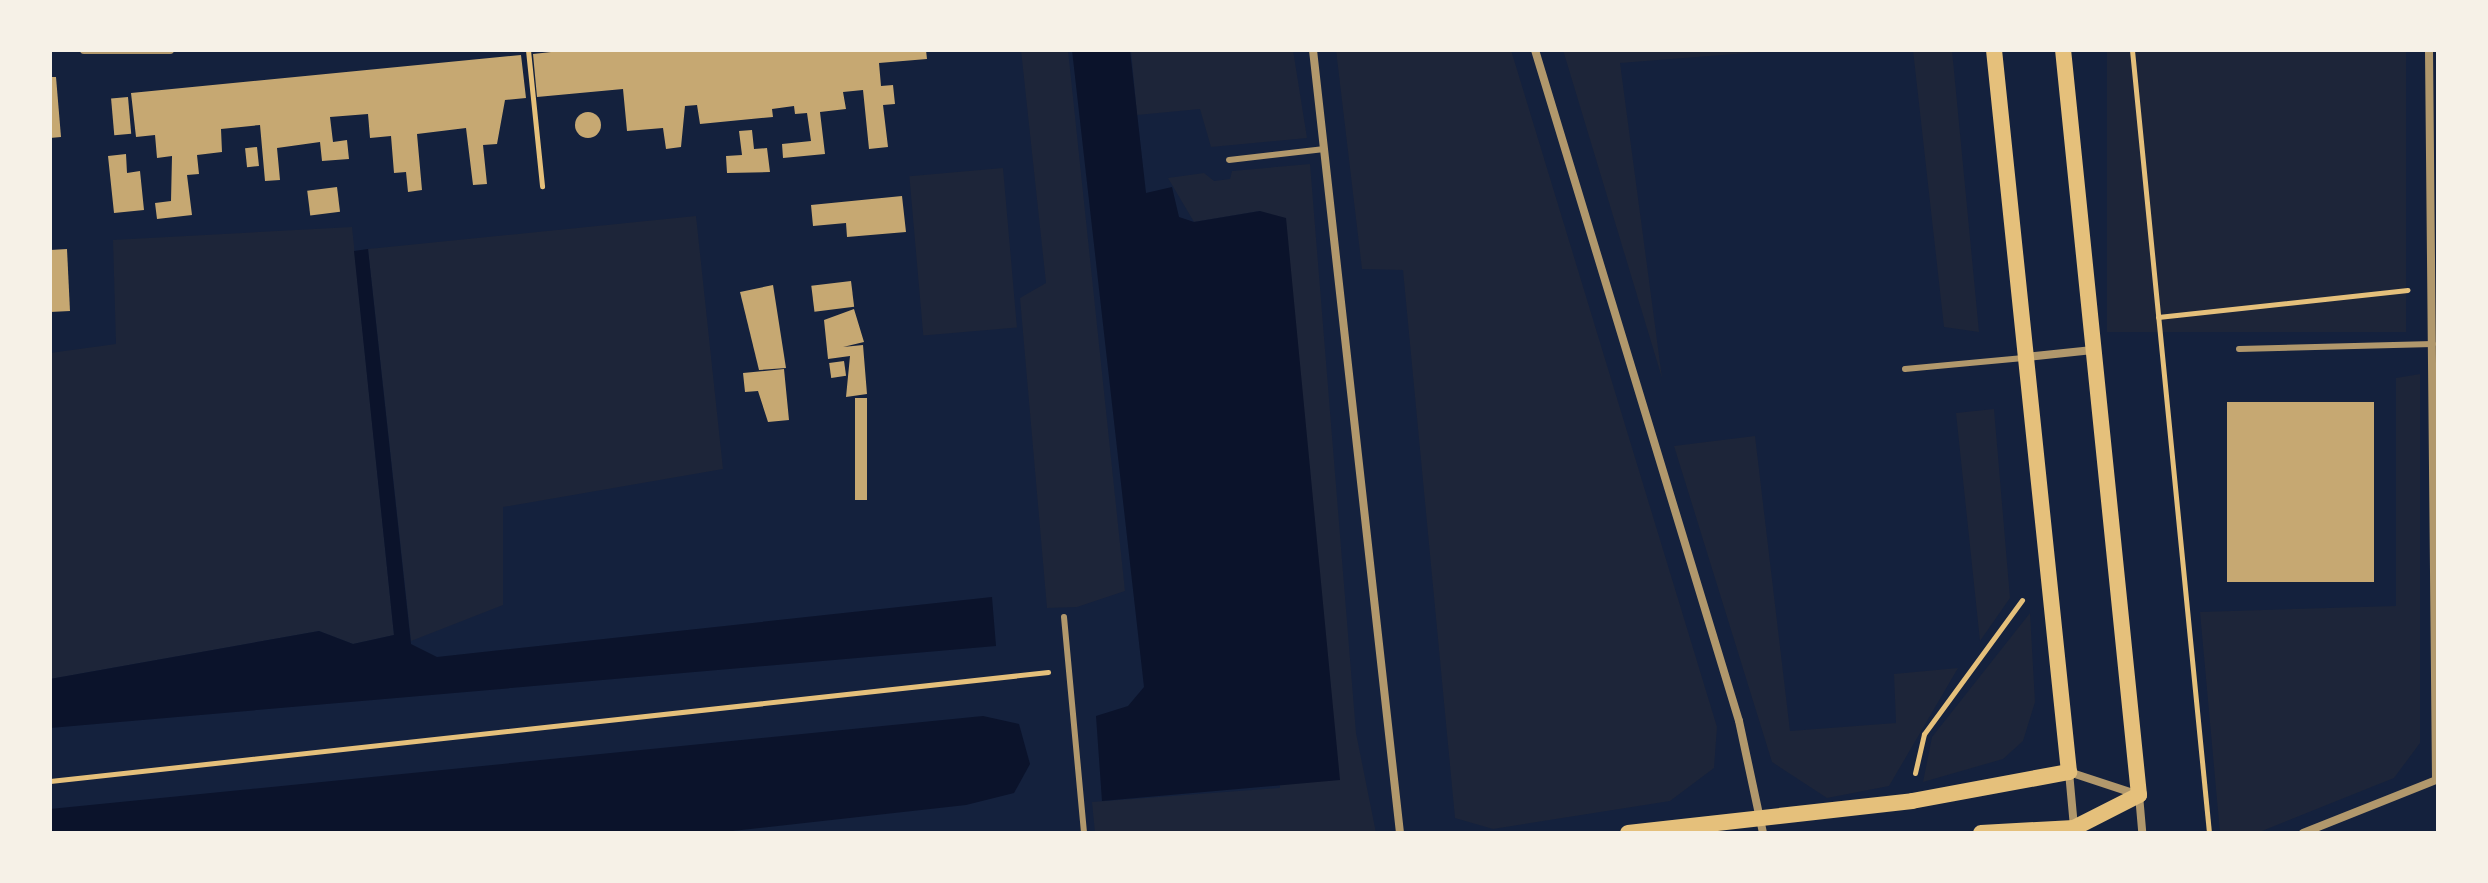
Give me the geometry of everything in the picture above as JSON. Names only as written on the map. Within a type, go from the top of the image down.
[{"type":"main road","points":[[1628,833],[1761,825],[2069,772],[1994,50]]},
{"type":"main road","points":[[1981,833],[2074,830],[2139,795],[2063,50]]},
{"type":"street","points":[[84,50],[117,56],[170,50]]},
{"type":"street","points":[[1313,50],[1400,833]]},
{"type":"street","points":[[1535,50],[1739,721],[1761,825]]},
{"type":"street","points":[[2303,833],[2436,780],[2429,50]]},
{"type":"street","points":[[2026,357],[2093,350]]},
{"type":"street","points":[[2074,830],[2069,772],[2139,795],[2142,833]]},
{"type":"lane","points":[[1229,160],[1324,149]]},
{"type":"lane","points":[[2239,349],[2433,344]]},
{"type":"lane","points":[[1905,369],[2026,357]]},
{"type":"lane","points":[[1064,617],[1084,833]]},
{"type":"path","points":[[528,50],[542,186]]},
{"type":"path","points":[[2132,50],[2209,833]]},
{"type":"path","points":[[2158,317],[2432,287]]},
{"type":"path","points":[[1912,801],[1924,734],[2047,565]]},
{"type":"path","points":[[50,781],[1069,670]]},
{"type":"shaded area","points":[[1021,50],[1068,50],[1125,591],[1077,607],[1047,608],[1020,298],[1046,283]]},
{"type":"shaded area","points":[[1072,50],[1130,50],[1146,193],[1172,187],[1179,217],[1194,222],[1260,211],[1286,218],[1340,780],[1102,801],[1096,716],[1128,706],[1144,687]]},
{"type":"shaded area","points":[[1131,50],[1293,50],[1307,138],[1211,147],[1200,109],[1137,115]]},
{"type":"shaded area","points":[[1336,50],[1511,50],[1717,727],[1714,768],[1670,801],[1493,829],[1455,818],[1403,270],[1362,269]]},
{"type":"shaded area","points":[[1563,50],[1785,50],[1620,63],[1662,378]]},
{"type":"shaded area","points":[[1913,50],[1952,50],[1979,332],[1944,327]]},
{"type":"shaded area","points":[[2107,50],[2406,50],[2406,332],[2107,332]]},
{"type":"shaded area","points":[[1310,164],[1356,733],[1376,833],[1095,833],[1092,802],[1280,788],[1260,211],[1194,222],[1168,178],[1204,173],[1214,181],[1230,179],[1232,171]]},
{"type":"shaded area","points":[[1003,168],[1017,327],[923,336],[909,176]]},
{"type":"shaded area","points":[[696,216],[723,469],[503,507],[503,605],[411,641],[368,249]]},
{"type":"shaded area","points":[[352,227],[394,635],[353,644],[319,631],[50,679],[50,353],[116,344],[113,240]]},
{"type":"shaded area","points":[[368,249],[411,644],[437,657],[992,597],[996,646],[50,728],[50,679],[319,631],[353,644],[394,635],[354,251]]},
{"type":"shaded area","points":[[2420,374],[2420,743],[2394,778],[2257,833],[2220,833],[2200,612],[2396,606],[2396,378]]},
{"type":"shaded area","points":[[1994,409],[2010,598],[1980,641],[1956,413]]},
{"type":"shaded area","points":[[1755,436],[1790,731],[1896,723],[1894,674],[1958,668],[1889,786],[1827,798],[1772,762],[1674,446]]},
{"type":"shaded area","points":[[2030,613],[2035,702],[2023,741],[2003,759],[1923,782],[1932,737]]},
{"type":"shaded area","points":[[983,716],[1019,724],[1030,764],[1014,793],[966,805],[714,833],[50,833],[50,809]]},
{"type":"building","points":[[569,50],[926,50],[927,59],[879,63],[881,86],[893,85],[895,104],[883,105],[888,147],[869,149],[863,90],[843,92],[846,109],[820,112],[825,154],[783,158],[782,144],[811,141],[807,113],[795,114],[794,106],[772,109],[773,117],[700,124],[697,105],[685,106],[681,147],[666,149],[663,128],[627,131],[623,89],[537,97],[533,54]]},
{"type":"building","points":[[521,55],[526,98],[505,100],[497,144],[483,145],[487,184],[473,185],[466,128],[417,134],[422,190],[408,192],[406,172],[394,173],[391,136],[370,138],[368,114],[330,117],[333,142],[347,140],[349,159],[322,161],[320,142],[277,148],[280,180],[265,181],[260,125],[221,129],[222,152],[197,155],[199,174],[187,175],[192,215],[157,219],[155,203],[171,201],[172,156],[157,158],[155,135],[136,137],[131,93]]},
{"type":"building","points":[[50,77],[56,77],[61,137],[50,138]]},
{"type":"building","points":[[128,97],[131,134],[114,135],[111,98]]},
{"type":"building","points":[[588,112],[597,116],[601,125],[597,134],[588,138],[579,134],[575,125],[579,116]]},
{"type":"building","points":[[752,130],[754,149],[767,148],[770,172],[727,173],[726,156],[742,155],[739,131]]},
{"type":"building","points":[[257,147],[259,166],[247,167],[245,148]]},
{"type":"building","points":[[126,154],[127,173],[140,171],[144,210],[114,213],[108,156]]},
{"type":"building","points":[[337,187],[340,212],[310,215],[307,191]]},
{"type":"building","points":[[902,196],[906,232],[847,237],[846,223],[813,226],[811,205]]},
{"type":"building","points":[[67,249],[70,311],[50,312],[50,250]]},
{"type":"building","points":[[851,281],[854,307],[814,312],[811,286]]},
{"type":"building","points":[[773,285],[786,368],[759,370],[740,292]]},
{"type":"building","points":[[854,309],[864,342],[843,347],[863,345],[867,394],[846,397],[850,356],[828,359],[824,320]]},
{"type":"building","points":[[844,361],[846,376],[831,378],[829,363]]},
{"type":"building","points":[[784,369],[789,420],[768,422],[758,391],[745,392],[743,373]]},
{"type":"building","points":[[855,398],[867,398],[867,500],[855,500]]},
{"type":"building","points":[[2227,402],[2374,402],[2374,582],[2227,582]]}]
